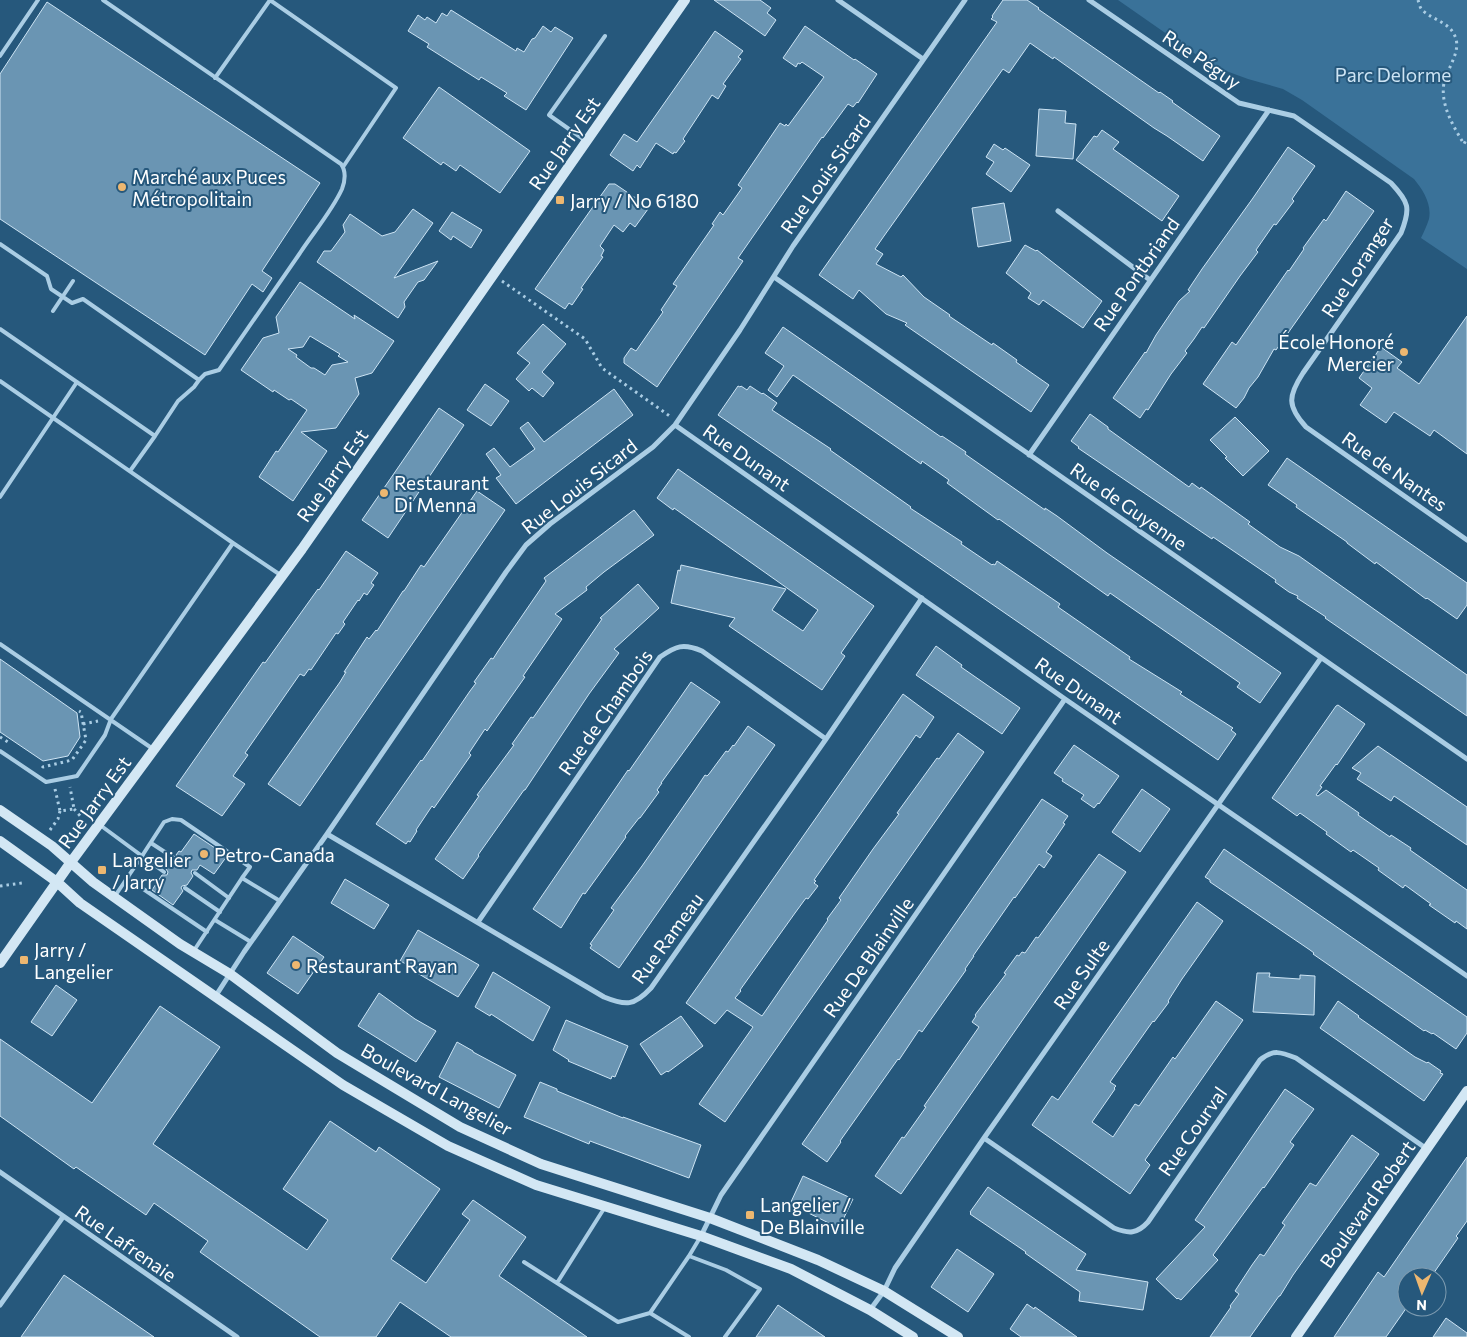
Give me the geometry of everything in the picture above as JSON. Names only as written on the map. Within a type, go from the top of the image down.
[{"type":"main road","name":"Rue Jarry Est","points":[[0,963],[71,862],[282,576],[685,0]]},
{"type":"main road","name":"Boulevard Langelier","points":[[0,810],[52,846],[93,882],[193,952],[230,974],[337,1053],[460,1126],[541,1164],[710,1218],[818,1260],[884,1291],[958,1337]]},
{"type":"main road","points":[[0,841],[57,882],[80,903],[343,1085],[448,1146],[536,1184],[701,1236],[791,1269],[870,1310],[912,1337]]},
{"type":"main road","name":"Boulevard Robert","points":[[1296,1337],[1467,1091]]},
{"type":"street","points":[[838,0],[923,59]]},
{"type":"street","name":"Rue Louis Sicard","points":[[214,997],[526,545],[550,524],[653,447],[676,423],[740,330],[793,246],[964,0]]},
{"type":"street","name":"Rue Péguy","points":[[1089,0],[1239,102],[1294,116],[1391,183],[1404,196]]},
{"type":"street","name":"Rue Pontbriand","points":[[1029,455],[1269,110]]},
{"type":"street","name":"Rue Loranger","points":[[1306,427],[1295,415],[1291,400],[1295,385],[1401,233],[1408,208],[1404,196]]},
{"type":"street","points":[[1058,211],[1150,280]]},
{"type":"street","name":"Rue de Guyenne","points":[[774,277],[1467,759]]},
{"type":"street","name":"Rue Dunant","points":[[676,423],[1065,699],[1467,976]]},
{"type":"street","name":"Rue de Nantes","points":[[1306,427],[1467,540]]},
{"type":"street","name":"Rue Rameau","points":[[327,834],[604,997],[618,1002],[631,1003],[642,998],[651,988],[922,598]]},
{"type":"street","name":"Rue de Chambois","points":[[478,922],[660,657],[669,650],[680,646],[691,646],[702,651],[826,738]]},
{"type":"street","name":"Rue Sulte","points":[[870,1310],[884,1291],[895,1268],[984,1138],[1321,658]]},
{"type":"street","name":"Rue De Blainville","points":[[701,1236],[721,1195],[1065,699]]},
{"type":"street","name":"Rue Courval","points":[[984,1138],[1114,1228],[1124,1232],[1134,1232],[1148,1222],[1260,1060],[1267,1054],[1277,1052],[1296,1058],[1427,1149]]},
{"type":"street","name":"Rue Lafrenaie","points":[[0,1172],[236,1337]]},
{"type":"street","points":[[0,1305],[63,1217]]},
{"type":"lane","points":[[0,56],[38,0]]},
{"type":"lane","points":[[103,0],[341,164],[345,176],[343,187],[323,219],[219,370],[205,374],[178,402],[130,471]]},
{"type":"lane","points":[[215,78],[270,0],[396,88],[343,167]]},
{"type":"lane","points":[[586,142],[549,115],[605,36]]},
{"type":"lane","points":[[0,244],[47,276],[51,289],[72,303],[83,299],[199,380]]},
{"type":"lane","points":[[53,311],[73,281]]},
{"type":"lane","points":[[0,329],[155,436]]},
{"type":"lane","points":[[0,381],[282,576]]},
{"type":"lane","points":[[0,497],[77,382]]},
{"type":"lane","points":[[0,486],[5,489]]},
{"type":"lane","points":[[0,751],[46,782],[77,776],[105,735],[111,719],[233,543]]},
{"type":"lane","points":[[0,644],[111,719],[153,750]]},
{"type":"lane","points":[[114,897],[152,843],[164,822],[172,819],[181,820],[250,867],[193,952]]},
{"type":"lane","points":[[100,825],[164,872]]},
{"type":"lane","points":[[152,843],[174,858]]},
{"type":"lane","points":[[195,873],[229,898]]},
{"type":"lane","points":[[127,878],[207,932]]},
{"type":"lane","points":[[242,878],[280,901]]},
{"type":"lane","points":[[185,888],[220,912]]},
{"type":"lane","points":[[215,920],[251,942]]},
{"type":"lane","points":[[557,1284],[605,1207]]},
{"type":"lane","points":[[524,1262],[618,1322],[650,1314],[701,1236]]},
{"type":"lane","points":[[689,1256],[726,1270],[760,1290],[725,1337]]},
{"type":"lane","points":[[650,1314],[689,1337]]},
{"type":"path","points":[[1418,0],[1422,10],[1450,27],[1456,36],[1457,49],[1445,81],[1444,90],[1452,123],[1464,144],[1467,138]]},
{"type":"path","points":[[493,274],[585,339],[602,368],[676,423]]},
{"type":"path","points":[[36,762],[43,766],[72,760],[86,740],[81,712],[73,706]]},
{"type":"path","points":[[0,737],[14,747]]},
{"type":"path","points":[[71,795],[74,809],[82,818]]},
{"type":"path","points":[[50,830],[58,819],[60,811],[57,797]]},
{"type":"path","points":[[60,811],[74,809]]},
{"type":"path","points":[[0,886],[22,883]]},
{"type":"green space","name":"Parc Delorme","points":[[1118,0],[1467,0],[1467,269],[1421,238],[1430,213],[1428,203],[1414,179],[1302,100],[1283,89],[1218,68]]},
{"type":"building","points":[[714,0],[760,0],[771,8],[767,13],[776,20],[765,36]]},
{"type":"building","points":[[1003,0],[1027,0],[1173,101],[1220,136],[1203,161],[1054,57],[1053,59],[1030,43],[1009,73],[1003,69],[875,249],[883,254],[876,264],[901,277],[903,275],[924,297],[949,316],[992,345],[993,343],[1049,385],[1031,412],[905,325],[907,323],[886,314],[859,290],[853,299],[819,275],[997,22],[991,19]]},
{"type":"building","points":[[47,2],[320,183],[262,271],[272,278],[263,292],[252,284],[205,355],[0,219],[0,74]]},
{"type":"building","points":[[451,10],[516,51],[517,48],[524,52],[543,26],[551,32],[555,27],[573,38],[526,110],[504,96],[507,93],[481,77],[479,80],[427,47],[429,44],[408,31],[418,15],[425,20],[427,17],[436,23],[442,13],[447,16]]},
{"type":"building","points":[[805,26],[877,74],[858,103],[853,107],[848,104],[822,137],[738,258],[743,261],[657,387],[624,363],[624,358],[631,348],[636,351],[663,312],[661,310],[677,286],[673,284],[714,225],[712,224],[720,212],[723,215],[742,188],[738,185],[780,123],[788,126],[824,77],[802,62],[798,63],[796,67],[783,58]]},
{"type":"building","points":[[715,31],[743,51],[738,57],[741,59],[723,84],[726,86],[718,99],[712,95],[676,153],[674,152],[673,154],[656,143],[640,168],[637,165],[633,171],[610,155],[624,134],[637,142]]},
{"type":"building","points":[[439,87],[530,151],[500,193],[460,165],[456,171],[443,162],[441,165],[403,138]]},
{"type":"building","points":[[1039,109],[1066,111],[1065,123],[1076,124],[1073,159],[1036,156]]},
{"type":"building","points":[[1102,130],[1119,142],[1113,149],[1179,196],[1162,221],[1076,160],[1094,136],[1097,137]]},
{"type":"building","points":[[994,144],[1003,150],[1005,148],[1030,165],[1011,192],[986,174],[994,162],[986,157]]},
{"type":"building","points":[[1288,147],[1315,166],[1292,199],[1294,201],[1276,225],[1274,224],[1256,250],[1258,252],[1204,328],[1202,327],[1185,351],[1187,353],[1148,410],[1146,409],[1140,418],[1113,398],[1146,353],[1179,301],[1190,291],[1188,290],[1202,269]]},
{"type":"building","points":[[609,184],[615,184],[643,203],[642,205],[648,209],[635,227],[630,223],[623,232],[614,225],[600,246],[604,250],[601,256],[603,257],[581,288],[583,289],[572,305],[569,303],[565,309],[535,289]]},
{"type":"building","points":[[1346,191],[1374,211],[1276,350],[1274,349],[1258,377],[1236,408],[1203,384],[1232,342],[1236,345],[1289,271],[1303,248],[1324,219],[1326,221]]},
{"type":"building","points":[[1004,203],[1011,241],[978,247],[972,208]]},
{"type":"building","points":[[413,209],[433,223],[394,278],[438,261],[424,280],[418,282],[404,302],[405,307],[398,318],[317,262],[324,251],[331,251],[345,232],[343,225],[350,214],[382,236],[395,232]]},
{"type":"building","points":[[452,212],[482,230],[471,248],[453,236],[451,240],[439,231]]},
{"type":"building","points":[[1025,245],[1037,250],[1102,301],[1083,328],[1043,300],[1039,305],[1028,298],[1031,293],[1006,273]]},
{"type":"building","points":[[300,282],[355,319],[354,315],[394,341],[372,373],[355,378],[359,394],[336,428],[301,432],[327,451],[293,501],[259,477],[307,410],[274,390],[273,392],[241,370],[263,338],[279,333],[276,317]],"holes":[[[310,336],[340,354],[338,356],[348,362],[332,365],[325,375],[311,368],[288,349],[303,347]]]},
{"type":"building","points":[[1467,316],[1467,454],[1434,430],[1430,436],[1394,412],[1386,423],[1360,405],[1372,388],[1359,378],[1381,347],[1402,362],[1397,368],[1419,384]]},
{"type":"building","points":[[543,324],[566,344],[542,372],[554,383],[543,397],[532,388],[529,391],[516,379],[530,363],[517,353]]},
{"type":"building","points":[[783,327],[941,437],[966,452],[965,454],[1281,673],[1260,703],[1237,687],[1240,683],[1110,593],[1108,596],[947,483],[949,480],[922,461],[921,464],[793,375],[777,397],[768,390],[784,366],[765,353]]},
{"type":"building","points":[[485,384],[509,401],[491,426],[467,410]]},
{"type":"building","points":[[738,386],[747,390],[750,386],[763,393],[777,403],[772,410],[831,449],[910,508],[962,542],[961,544],[992,565],[995,565],[997,561],[1060,604],[1058,607],[1130,657],[1129,659],[1182,692],[1180,694],[1233,728],[1231,730],[1236,734],[1218,760],[718,415]]},
{"type":"building","points":[[614,389],[633,415],[516,504],[496,478],[501,475],[486,454],[494,448],[510,467],[535,449],[520,428],[528,422],[544,442]]},
{"type":"building","points":[[439,408],[464,425],[388,538],[362,520]]},
{"type":"building","points":[[1090,414],[1189,487],[1192,483],[1200,489],[1201,487],[1250,522],[1248,524],[1280,547],[1299,556],[1467,675],[1467,716],[1325,618],[1297,598],[1298,596],[1275,582],[1276,580],[1078,448],[1071,441]]},
{"type":"building","points":[[1235,417],[1269,451],[1243,476],[1210,440]]},
{"type":"building","points":[[1287,458],[1467,583],[1467,605],[1457,619],[1376,562],[1375,564],[1268,485]]},
{"type":"building","points":[[678,469],[874,606],[841,653],[845,656],[822,690],[729,626],[735,618],[671,603],[678,570],[680,571],[681,565],[786,589],[772,610],[803,631],[818,610],[657,498]]},
{"type":"building","points":[[477,491],[505,510],[300,806],[268,784],[340,682],[346,672],[344,672],[367,637],[369,639],[377,631],[421,565],[424,567]]},
{"type":"building","points":[[634,510],[654,535],[604,572],[586,587],[587,590],[555,614],[562,619],[523,676],[525,677],[487,731],[485,729],[469,753],[471,755],[434,808],[432,806],[410,842],[408,841],[406,844],[376,824],[422,761],[491,658],[493,659],[546,581],[544,578]]},
{"type":"building","points":[[346,551],[378,573],[371,583],[374,585],[367,595],[364,593],[358,600],[343,622],[345,624],[338,634],[336,633],[311,670],[309,669],[304,676],[300,674],[245,753],[248,755],[233,776],[245,784],[222,816],[176,786],[263,662],[265,663]]},
{"type":"building","points":[[638,584],[659,608],[614,649],[619,653],[463,879],[435,859],[479,796],[477,795],[514,745],[512,744],[531,717],[533,718],[602,619],[600,618]]},
{"type":"building","points":[[936,646],[962,665],[961,667],[1020,708],[1002,734],[916,675]]},
{"type":"building","points":[[0,659],[77,713],[80,737],[68,756],[43,761],[0,732]]},
{"type":"building","points":[[691,682],[720,702],[661,783],[657,790],[659,792],[625,836],[585,894],[583,893],[561,928],[533,909]]},
{"type":"building","points":[[903,694],[934,717],[920,738],[916,735],[814,880],[816,881],[814,883],[818,886],[808,899],[806,898],[735,998],[762,1016],[828,920],[841,900],[839,898],[899,814],[897,813],[937,758],[939,759],[958,733],[984,752],[725,1122],[699,1104],[753,1027],[727,1010],[715,1024],[686,1003]]},
{"type":"building","points":[[1338,705],[1365,724],[1320,786],[1322,787],[1316,795],[1318,796],[1326,790],[1359,813],[1358,815],[1390,837],[1391,835],[1411,848],[1410,850],[1467,890],[1467,929],[1429,905],[1431,904],[1405,885],[1403,888],[1353,850],[1351,852],[1300,813],[1297,816],[1272,798]]},
{"type":"building","points":[[748,726],[775,745],[619,968],[590,948],[592,945],[590,944],[614,910],[611,908],[705,775],[709,774],[726,751],[728,752],[734,746]]},
{"type":"building","points":[[1074,745],[1119,776],[1094,808],[1081,799],[1084,795],[1062,781],[1063,779],[1054,773]]},
{"type":"building","points":[[1378,746],[1467,807],[1467,845],[1394,796],[1391,801],[1357,779],[1361,773],[1352,768]]},
{"type":"building","points":[[1142,789],[1170,809],[1140,852],[1112,832]]},
{"type":"building","points":[[1042,799],[1068,816],[1063,823],[1065,824],[1046,852],[1052,856],[1044,868],[1039,864],[1014,897],[973,956],[966,970],[922,1032],[919,1030],[898,1059],[827,1162],[802,1144]]},
{"type":"building","points":[[194,834],[227,856],[214,874],[200,865],[197,870],[192,870],[193,876],[187,885],[182,886],[183,891],[173,905],[152,890],[162,875],[167,875],[166,869],[172,861],[177,860],[176,855],[179,851],[181,852]]},
{"type":"building","points":[[1224,849],[1467,1017],[1467,1033],[1456,1049],[1433,1033],[1424,1031],[1210,882],[1205,877]]},
{"type":"building","points":[[1099,854],[1126,872],[901,1194],[875,1176],[926,1107],[924,1106],[979,1027],[972,1022],[975,1015],[1006,974],[1004,973],[1017,955],[1019,956],[1022,952],[1025,953],[1036,937],[1038,938]]},
{"type":"building","points":[[345,879],[389,905],[374,929],[331,903]]},
{"type":"building","points":[[1197,902],[1223,921],[1182,979],[1169,1002],[1153,1021],[1110,1082],[1116,1086],[1115,1089],[1092,1122],[1113,1137],[1135,1104],[1139,1106],[1173,1057],[1175,1059],[1216,1001],[1243,1020],[1145,1160],[1150,1165],[1130,1194],[1032,1125],[1052,1096],[1058,1100]]},
{"type":"building","points":[[418,930],[479,965],[458,997],[400,961]]},
{"type":"building","name":"Restaurant Rayan","points":[[293,936],[324,957],[298,994],[267,973]]},
{"type":"building","points":[[493,972],[550,1007],[533,1041],[491,1014],[490,1016],[475,1007]]},
{"type":"building","points":[[1257,973],[1270,973],[1269,977],[1300,979],[1300,975],[1315,976],[1314,1015],[1253,1012]]},
{"type":"building","points":[[56,985],[77,1000],[52,1036],[31,1022]]},
{"type":"building","points":[[379,993],[415,1019],[436,1031],[416,1062],[358,1026]]},
{"type":"building","points":[[1338,1001],[1415,1057],[1428,1062],[1441,1071],[1440,1073],[1443,1074],[1424,1101],[1320,1028]]},
{"type":"building","points":[[160,1006],[220,1047],[153,1144],[307,1250],[328,1220],[283,1189],[330,1121],[376,1152],[379,1147],[440,1189],[391,1259],[426,1283],[470,1220],[462,1214],[473,1200],[526,1237],[499,1276],[587,1337],[451,1337],[400,1302],[376,1337],[320,1337],[200,1252],[208,1241],[154,1203],[146,1215],[76,1167],[74,1169],[0,1116],[0,1039],[92,1103]]},
{"type":"building","points":[[681,1016],[703,1046],[668,1072],[661,1075],[640,1044]]},
{"type":"building","points":[[566,1020],[628,1046],[615,1077],[612,1076],[611,1079],[568,1061],[553,1050]]},
{"type":"building","points":[[457,1042],[516,1075],[499,1108],[439,1077]]},
{"type":"building","points":[[540,1082],[623,1118],[701,1145],[689,1178],[590,1141],[589,1144],[524,1117]]},
{"type":"building","points":[[1285,1089],[1314,1109],[1290,1142],[1294,1145],[1213,1255],[1218,1260],[1181,1300],[1177,1299],[1156,1279],[1205,1227],[1195,1220]]},
{"type":"building","points":[[1352,1135],[1379,1154],[1280,1296],[1250,1337],[1210,1337],[1239,1294],[1235,1291],[1252,1265],[1260,1254],[1264,1256],[1285,1225],[1282,1223],[1310,1183],[1316,1186]]},
{"type":"building","points":[[1467,1157],[1467,1221],[1438,1267],[1397,1267],[1397,1317],[1400,1317],[1386,1337],[1334,1337],[1378,1272],[1384,1277]]},
{"type":"building","points":[[803,1176],[853,1199],[839,1228],[790,1204]]},
{"type":"building","points":[[988,1187],[1086,1254],[1076,1270],[1148,1282],[1143,1310],[1079,1301],[1080,1292],[970,1214]]},
{"type":"building","points":[[957,1249],[994,1274],[968,1312],[931,1287]]},
{"type":"building","points":[[64,1275],[154,1337],[21,1337]]},
{"type":"building","points":[[1027,1304],[1034,1309],[1035,1307],[1077,1337],[1021,1337],[1010,1329]]},
{"type":"building","points":[[778,1305],[825,1337],[756,1337]]},
{"type":"building","points":[[1446,1318],[1467,1333],[1467,1337],[1433,1337]]},
{"type":"place","name":"Marché aux Puces Métropolitain","points":[[122,187]]},
{"type":"place","name":"Jarry / No 6180","points":[[560,200]]},
{"type":"place","name":"École Honoré Mercier","points":[[1404,352]]},
{"type":"place","name":"Restaurant Di Menna","points":[[384,493]]},
{"type":"place","name":"Petro-Canada","points":[[204,854]]},
{"type":"place","name":"Langelier / Jarry","points":[[102,870]]},
{"type":"place","name":"Jarry / Langelier","points":[[24,960]]},
{"type":"place","name":"Restaurant Rayan","points":[[296,965]]},
{"type":"place","name":"Langelier / De Blainville","points":[[750,1215]]}]
